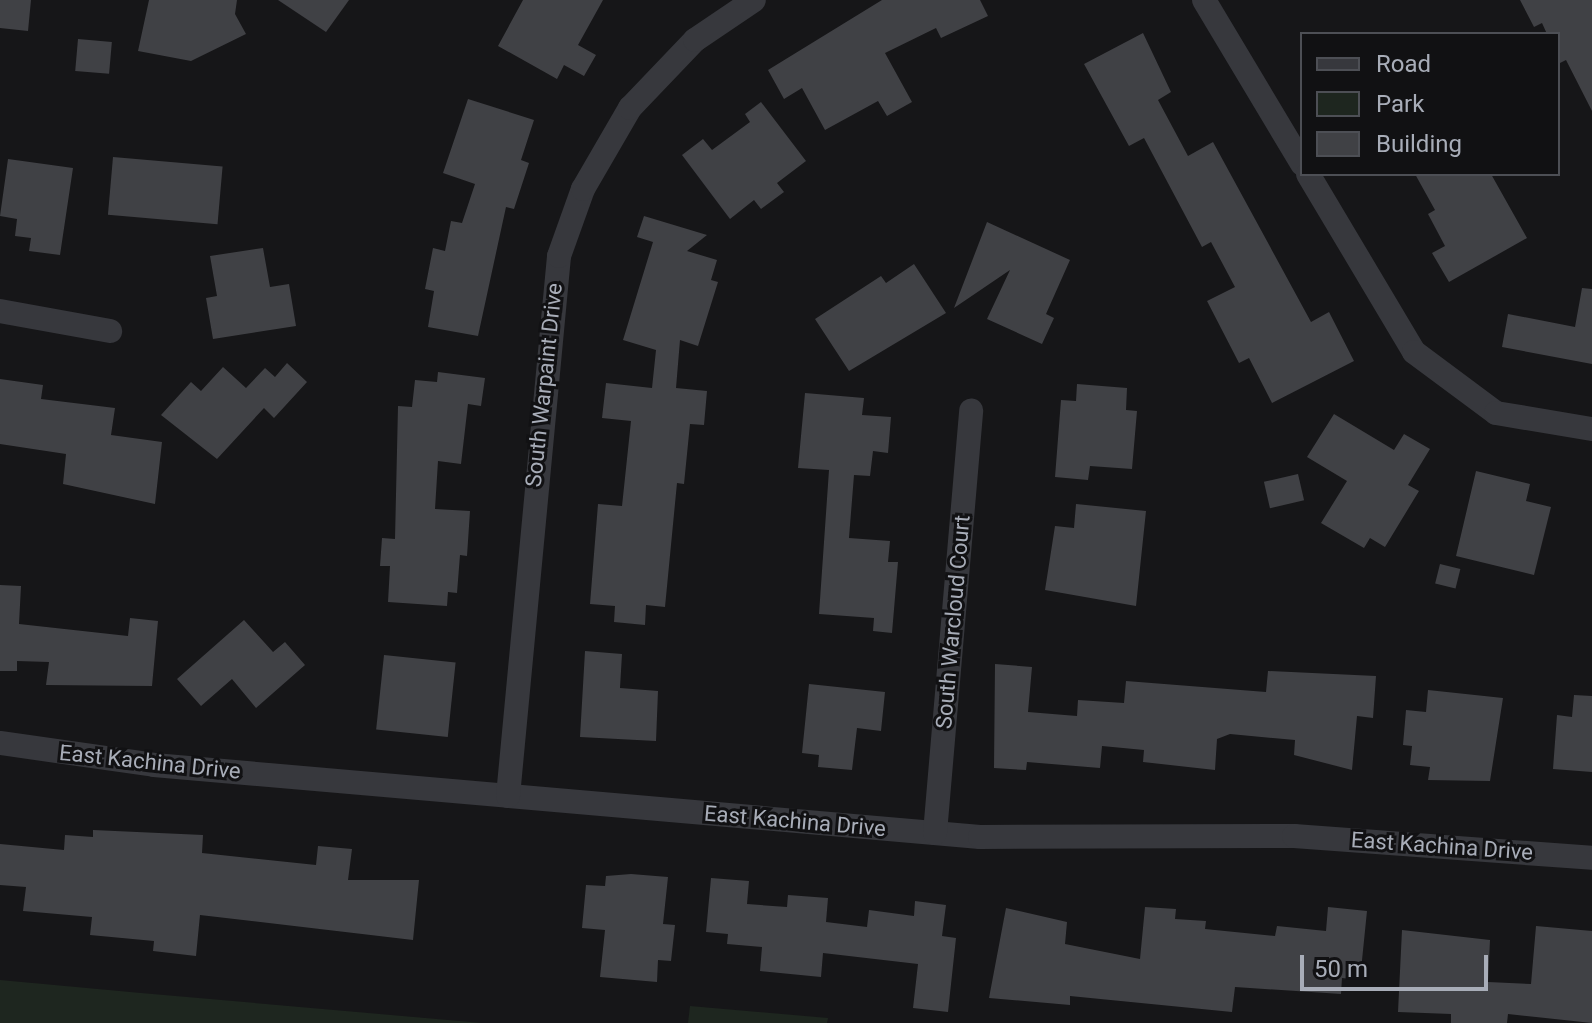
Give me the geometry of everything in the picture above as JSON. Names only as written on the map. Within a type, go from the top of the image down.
[{"type":"street","name":"South Warpaint Drive","points":[[508,796],[559,256],[583,189],[630,108],[695,40],[754,0]]},
{"type":"street","points":[[1204,0],[1300,161]]},
{"type":"street","points":[[1309,176],[1414,352],[1496,413],[1592,429]]},
{"type":"street","points":[[0,311],[110,331]]},
{"type":"street","name":"South Warcloud Court","points":[[935,833],[971,411]]},
{"type":"street","name":"East Kachina Drive","points":[[0,743],[508,796],[935,833],[1036,840],[1294,836],[1592,858]]},
{"type":"green space","points":[[0,980],[141,993],[482,1023],[0,1023]]},
{"type":"green space","points":[[690,1006],[828,1018],[827,1023],[688,1023]]},
{"type":"building","points":[[0,0],[31,0],[28,31],[0,28]]},
{"type":"building","points":[[149,0],[237,0],[235,14],[246,34],[191,61],[138,51]]},
{"type":"building","points":[[278,0],[349,0],[326,32]]},
{"type":"building","points":[[523,0],[603,0],[578,45],[596,55],[584,76],[564,65],[557,79],[498,46]]},
{"type":"building","points":[[882,0],[980,0],[988,16],[941,38],[936,28],[885,53],[912,102],[887,116],[878,101],[825,130],[802,88],[784,99],[768,70]]},
{"type":"building","points":[[1520,0],[1592,0],[1592,111],[1566,60],[1560,63],[1560,32],[1546,32],[1542,23],[1534,27]]},
{"type":"building","points":[[1143,33],[1171,92],[1158,100],[1188,156],[1213,142],[1311,322],[1329,312],[1354,361],[1272,403],[1249,358],[1239,363],[1207,301],[1235,287],[1211,242],[1202,247],[1144,138],[1129,146],[1084,64]]},
{"type":"building","points":[[78,39],[112,42],[109,74],[75,71]]},
{"type":"building","points":[[468,99],[534,120],[521,160],[529,163],[514,209],[506,207],[478,336],[428,327],[434,291],[425,289],[433,248],[445,251],[451,221],[462,223],[475,184],[443,173]]},
{"type":"building","points":[[761,102],[806,161],[777,183],[784,192],[761,209],[754,200],[730,219],[682,155],[703,139],[712,150],[750,122],[745,114]]},
{"type":"building","points":[[113,157],[223,167],[218,224],[108,215]]},
{"type":"building","points":[[8,159],[73,168],[60,255],[29,251],[31,238],[15,236],[17,219],[0,216]]},
{"type":"building","points":[[1416,176],[1492,176],[1527,238],[1449,282],[1432,253],[1445,246],[1428,214],[1435,210]]},
{"type":"building","points":[[644,216],[707,235],[687,251],[717,260],[711,280],[718,282],[698,346],[680,340],[676,388],[707,391],[704,425],[690,424],[684,484],[677,483],[665,607],[646,605],[645,625],[614,622],[615,606],[590,604],[598,504],[622,506],[631,421],[602,418],[606,383],[652,388],[656,350],[623,340],[653,242],[637,237]]},
{"type":"building","points":[[987,222],[1070,260],[1046,314],[1054,318],[1042,344],[987,319],[1010,270],[954,308]]},
{"type":"building","points":[[263,248],[270,287],[289,284],[296,326],[213,339],[206,298],[217,296],[210,256]]},
{"type":"building","points":[[914,264],[946,313],[849,371],[815,319],[881,276],[886,283]]},
{"type":"building","points":[[1582,288],[1592,289],[1592,364],[1502,347],[1508,314],[1575,327]]},
{"type":"building","points":[[287,363],[307,382],[274,418],[264,408],[217,459],[161,415],[191,382],[201,391],[223,367],[246,388],[265,368],[275,377]]},
{"type":"building","points":[[438,372],[485,378],[481,406],[468,404],[461,464],[438,461],[435,509],[470,511],[467,556],[460,555],[457,593],[448,592],[447,606],[388,602],[390,566],[380,566],[382,538],[395,539],[398,406],[412,407],[415,380],[437,382]]},
{"type":"building","points":[[0,379],[43,385],[41,399],[115,408],[111,435],[162,442],[155,504],[63,484],[66,454],[0,444]]},
{"type":"building","points":[[1077,384],[1127,388],[1126,410],[1137,411],[1132,469],[1090,466],[1088,480],[1055,477],[1061,400],[1076,401]]},
{"type":"building","points":[[805,393],[864,398],[862,415],[891,417],[888,453],[873,451],[870,476],[854,475],[849,538],[890,541],[888,562],[898,562],[892,633],[873,631],[874,618],[819,614],[829,470],[798,468]]},
{"type":"building","points":[[1334,414],[1394,450],[1404,434],[1430,449],[1408,485],[1419,491],[1385,547],[1370,538],[1364,548],[1321,523],[1347,481],[1307,457]]},
{"type":"building","points":[[1476,471],[1530,484],[1526,501],[1551,507],[1534,575],[1456,556]]},
{"type":"building","points":[[1298,474],[1304,500],[1270,508],[1264,482]]},
{"type":"building","points":[[1076,504],[1146,511],[1136,606],[1045,590],[1055,526],[1074,528]]},
{"type":"building","points":[[1440,564],[1460,569],[1456,588],[1435,583]]},
{"type":"building","points":[[0,585],[21,586],[19,624],[128,636],[130,618],[158,621],[152,686],[46,685],[49,662],[17,661],[17,671],[0,671]]},
{"type":"building","points":[[244,620],[273,652],[285,642],[305,665],[256,708],[232,679],[201,706],[177,679]]},
{"type":"building","points":[[585,651],[622,654],[620,688],[658,691],[656,741],[580,737]]},
{"type":"building","points":[[384,655],[456,663],[448,737],[376,730]]},
{"type":"building","points":[[995,664],[1032,667],[1028,712],[1077,716],[1078,700],[1124,703],[1126,681],[1266,692],[1268,671],[1376,676],[1373,718],[1357,716],[1352,770],[1294,755],[1295,740],[1230,734],[1217,739],[1215,770],[1143,762],[1144,750],[1102,746],[1100,768],[1027,762],[1026,770],[994,768]]},
{"type":"building","points":[[809,684],[885,692],[881,731],[857,728],[852,770],[818,767],[819,755],[802,753]]},
{"type":"building","points":[[1428,690],[1503,698],[1490,781],[1428,780],[1430,767],[1410,765],[1412,746],[1403,745],[1406,710],[1426,712]]},
{"type":"building","points":[[1574,695],[1592,696],[1592,772],[1553,769],[1557,715],[1572,717]]},
{"type":"building","points":[[93,830],[203,835],[202,853],[316,865],[318,846],[352,849],[348,880],[419,880],[413,940],[200,915],[196,956],[153,951],[154,941],[90,935],[92,917],[23,911],[26,887],[0,885],[0,844],[64,850],[65,835],[93,837]]},
{"type":"building","points":[[631,874],[668,877],[663,924],[675,925],[671,961],[658,960],[657,982],[600,977],[605,930],[582,928],[586,885],[605,886],[606,876]]},
{"type":"building","points":[[711,878],[749,881],[747,904],[787,907],[788,895],[828,898],[826,922],[867,927],[869,910],[914,916],[915,901],[946,905],[942,936],[956,938],[948,1012],[913,1008],[918,964],[823,953],[821,977],[760,971],[762,947],[727,944],[728,934],[706,932]]},
{"type":"building","points":[[1145,907],[1176,909],[1175,919],[1206,921],[1205,929],[1275,936],[1277,926],[1326,931],[1328,907],[1367,911],[1360,980],[1342,978],[1341,994],[1235,987],[1232,1012],[1070,996],[1070,1005],[989,998],[1006,908],[1067,922],[1065,944],[1140,959]]},
{"type":"building","points":[[1536,926],[1592,931],[1592,1023],[1508,1014],[1507,1023],[1451,1023],[1451,1014],[1398,1012],[1402,930],[1490,940],[1488,982],[1531,984]]}]
